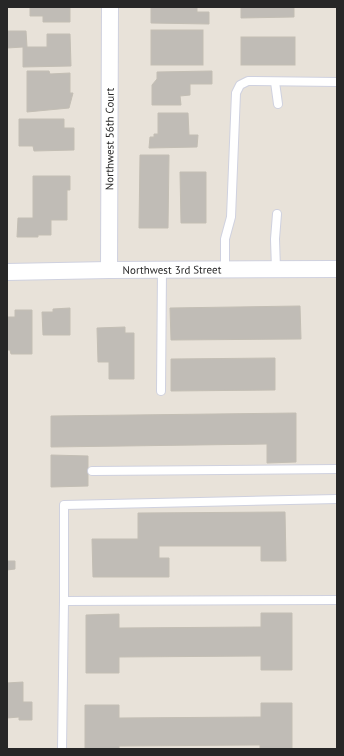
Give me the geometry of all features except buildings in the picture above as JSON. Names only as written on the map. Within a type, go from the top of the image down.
[{"type":"street","name":"Northwest 56th Court","points":[[109,270],[110,7]]},
{"type":"street","name":"Northwest 3rd Street","points":[[7,272],[337,269]]},
{"type":"lane","points":[[225,270],[225,239],[231,217],[236,93],[240,85],[248,82],[337,82]]},
{"type":"lane","points":[[275,82],[278,104]]},
{"type":"lane","points":[[276,269],[275,241],[277,214]]},
{"type":"lane","points":[[162,270],[162,391]]},
{"type":"lane","points":[[92,470],[337,469]]},
{"type":"lane","points":[[62,749],[64,505],[337,499]]},
{"type":"lane","points":[[64,601],[337,600]]}]
